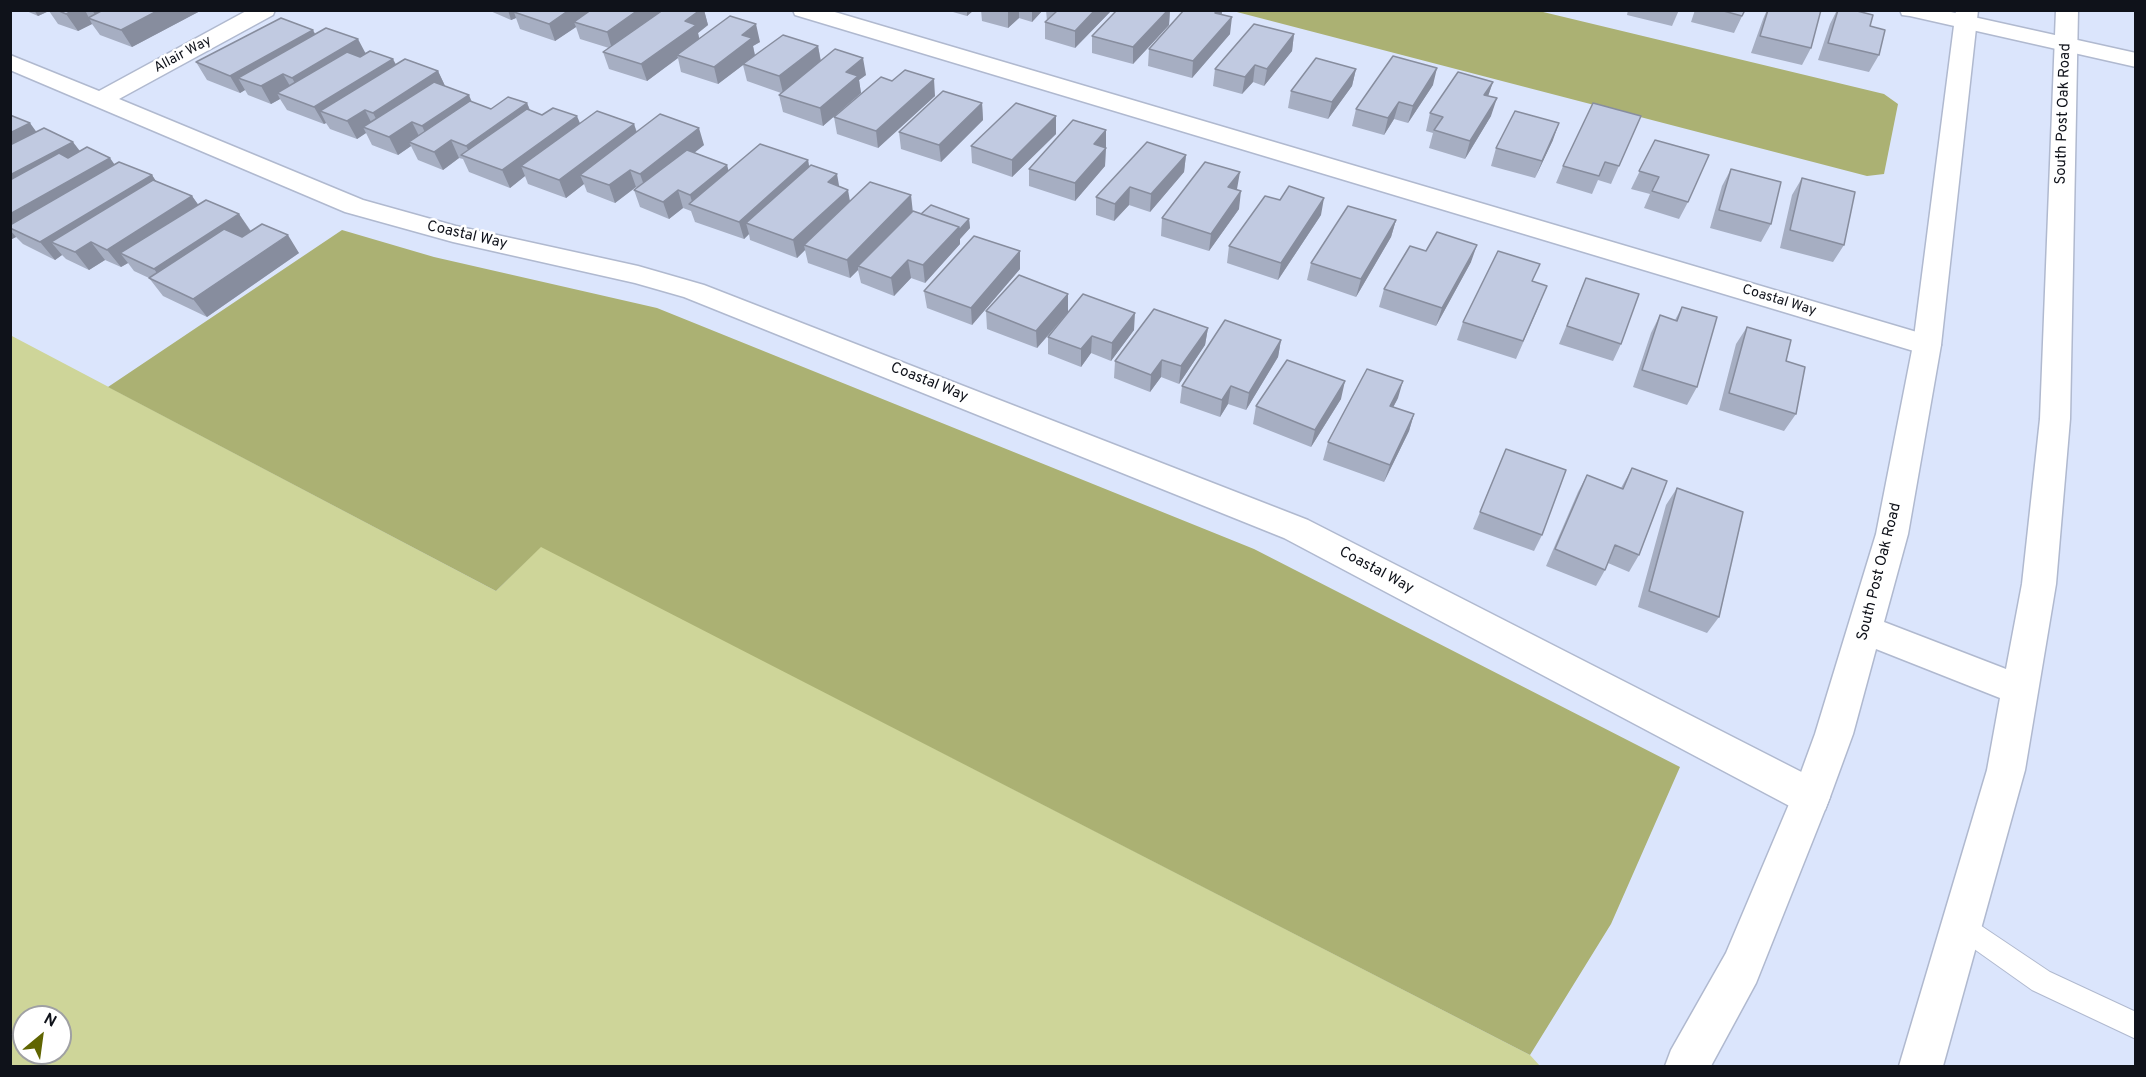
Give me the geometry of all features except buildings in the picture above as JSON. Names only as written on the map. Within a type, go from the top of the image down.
[{"type":"street","name":"Allair Way","points":[[101,99],[265,10]]},
{"type":"street","name":"Coastal Way","points":[[803,10],[1927,345]]},
{"type":"street","points":[[1910,10],[1966,17],[2136,60]]},
{"type":"street","name":"South Post Oak Road","points":[[1921,1066],[2006,770],[2039,585],[2055,418],[2067,10]]},
{"type":"street","name":"South Post Oak Road","points":[[1687,1066],[1741,968],[1810,797],[1834,734],[1892,534],[1927,345],[1966,17]]},
{"type":"street","name":"Coastal Way","points":[[10,62],[354,206],[453,234],[638,275],[694,291],[1296,529],[1810,797]]},
{"type":"street","points":[[1866,630],[2020,690]]},
{"type":"lane","points":[[1962,925],[2041,981],[2136,1026]]},
{"type":"shaded area","points":[[1233,11],[1539,11],[1884,94],[1898,104],[1884,174],[1867,176]]},
{"type":"shaded area","points":[[342,230],[434,257],[657,308],[1254,549],[1680,767],[1611,924],[1530,1055],[541,547],[496,591],[108,387]]},
{"type":"shaded area","points":[[10,335],[496,591],[541,546],[1530,1055],[1540,1066],[11,1066]]}]
